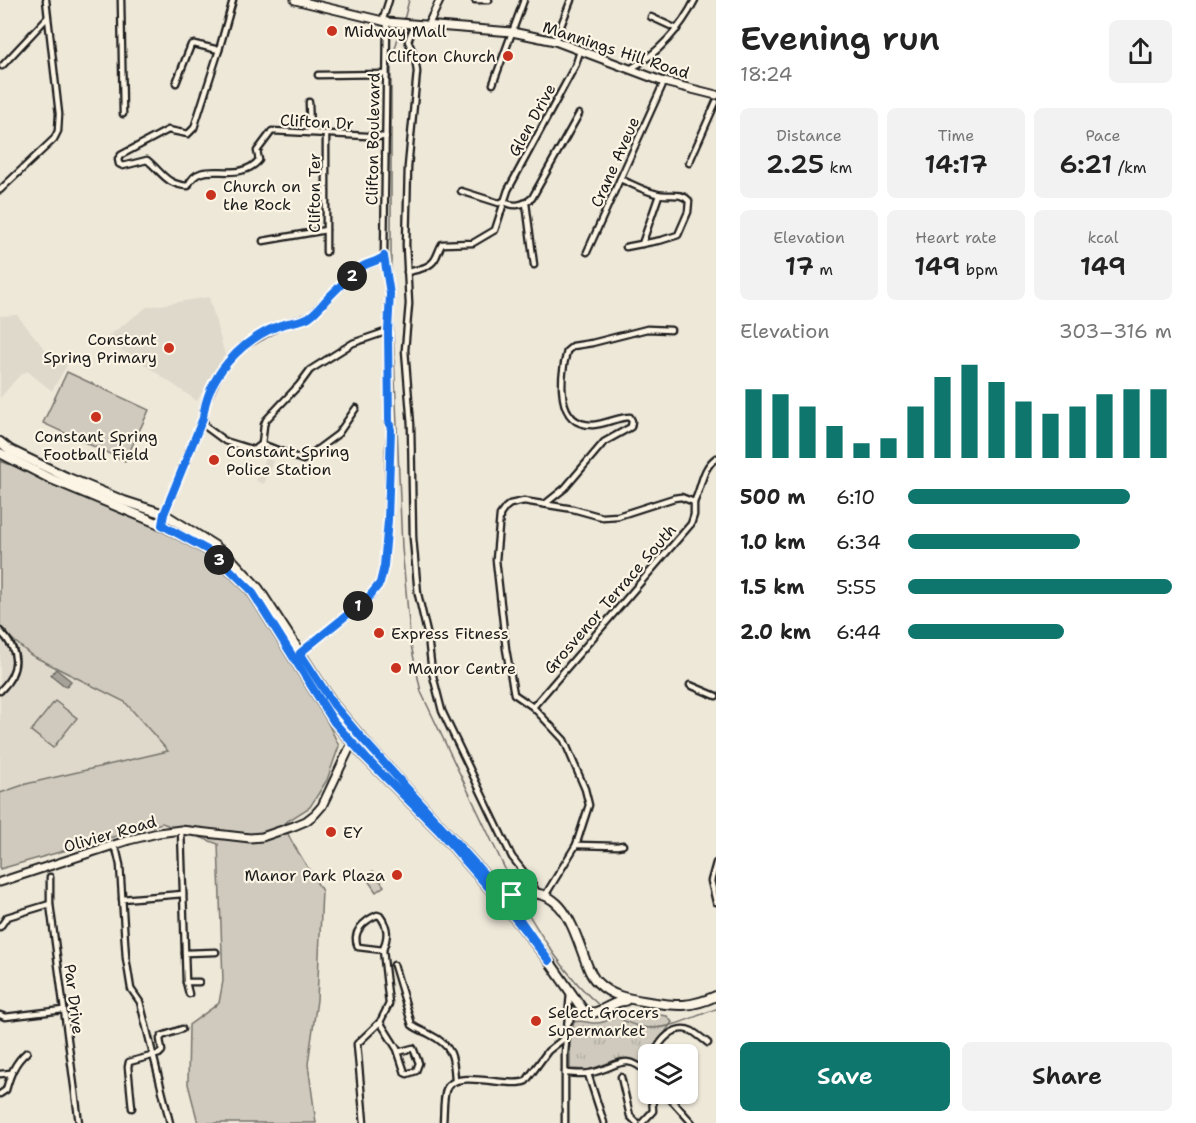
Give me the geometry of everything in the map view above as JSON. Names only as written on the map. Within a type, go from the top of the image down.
[{"type":"main road","name":"Mannings Hill Road","points":[[299,1],[387,22],[414,26],[428,25],[512,32],[555,41],[664,82],[716,95]]},
{"type":"main road","points":[[0,442],[10,450],[66,477],[164,514],[215,546],[233,561],[258,588],[334,722],[440,832],[510,912],[549,961]]},
{"type":"main road","points":[[0,453],[49,478],[162,525],[213,553],[251,590],[334,705],[360,736],[495,886],[516,894],[541,894],[555,901],[566,913],[590,973],[606,994],[606,1007]]},
{"type":"main road","name":"Olivier Road","points":[[0,882],[112,845],[158,833],[180,830],[250,838],[271,834],[306,821],[322,806],[353,744],[360,736]]},
{"type":"main road","points":[[516,894],[509,904],[583,1010],[590,1013],[620,1001],[639,1001]]},
{"type":"main road","points":[[598,984],[618,996],[676,1006],[699,1003],[716,996]]},
{"type":"street","points":[[0,190],[54,139],[58,131],[59,114],[46,0]]},
{"type":"street","points":[[121,0],[123,114]]},
{"type":"street","points":[[176,83],[190,45],[219,50],[233,0]]},
{"type":"street","name":"Clifton Boulevard","points":[[297,655],[368,598],[380,583],[384,566],[391,430],[388,331],[390,294],[384,256],[389,0]]},
{"type":"street","points":[[428,25],[440,0]]},
{"type":"street","points":[[475,0],[489,0]]},
{"type":"street","points":[[493,84],[524,0]]},
{"type":"street","points":[[555,41],[572,0]]},
{"type":"street","points":[[630,69],[657,50],[677,29],[695,0]]},
{"type":"street","points":[[651,17],[677,29]]},
{"type":"street","points":[[2,66],[47,18]]},
{"type":"street","points":[[414,26],[408,41],[415,57],[417,72],[408,167],[409,304],[405,350],[411,425],[413,538],[417,594],[442,711],[512,857],[541,894],[576,844],[589,805],[585,789],[564,740],[533,707],[514,694],[506,649],[496,560],[500,515],[510,504],[524,501],[602,517],[618,516],[674,498],[681,497],[694,502]]},
{"type":"street","name":"Clifton Dr","points":[[219,50],[194,128],[188,134],[168,130],[150,138],[121,155],[118,159],[119,164],[123,166],[147,160],[161,176],[178,186],[188,186],[192,177],[200,172],[230,172],[252,168],[259,160],[257,151],[272,131],[386,137]]},
{"type":"street","name":"Glen Drive","points":[[407,272],[430,264],[442,244],[473,243],[493,233],[499,223],[504,201],[524,158],[576,64],[580,51]]},
{"type":"street","points":[[318,75],[386,74]]},
{"type":"street","name":"Crane Aveue","points":[[587,252],[664,82]]},
{"type":"street","points":[[309,102],[310,133]]},
{"type":"street","points":[[689,163],[716,102]]},
{"type":"street","points":[[461,191],[499,203],[504,201],[514,205],[526,203],[537,190],[579,114]]},
{"type":"street","name":"Clifton Ter","points":[[326,134],[326,252]]},
{"type":"street","points":[[620,179],[658,195],[686,197],[689,201],[688,212],[678,235],[626,247]]},
{"type":"street","points":[[642,243],[658,195]]},
{"type":"street","points":[[526,203],[534,265]]},
{"type":"street","points":[[263,242],[326,230]]},
{"type":"street","points":[[162,525],[164,514],[203,418],[205,404],[218,376],[229,360],[244,346],[279,326],[310,316],[364,266],[384,256]]},
{"type":"street","points":[[545,504],[581,471],[604,441],[630,427],[632,421],[630,417],[624,417],[601,424],[583,424],[575,421],[566,410],[562,399],[567,351],[573,346],[648,329],[671,330]]},
{"type":"street","points":[[203,418],[206,427],[215,436],[254,450],[262,444],[266,420],[310,370],[353,343],[388,331]]},
{"type":"street","points":[[262,444],[303,460],[338,434],[356,408]]},
{"type":"street","name":"Grosvenor Terrace South","points":[[533,707],[691,524],[700,482],[710,462],[716,458]]},
{"type":"street","points":[[0,631],[11,642],[16,658],[13,676],[0,691]]},
{"type":"street","points":[[690,685],[716,696]]},
{"type":"street","points":[[180,830],[186,982],[189,993]]},
{"type":"street","points":[[576,844],[623,845]]},
{"type":"street","points":[[112,845],[119,859],[131,989],[140,1002],[170,1123]]},
{"type":"street","points":[[716,863],[711,881],[716,902]]},
{"type":"street","name":"Par Drive","points":[[50,877],[50,904],[79,1123]]},
{"type":"street","points":[[122,899],[183,894]]},
{"type":"street","points":[[0,927],[7,917],[50,904]]},
{"type":"street","points":[[363,1123],[357,1044],[358,1040],[380,1022],[389,1004],[383,950],[388,937],[387,928],[377,915],[358,929],[356,944],[361,949],[383,950]]},
{"type":"street","points":[[185,953],[216,952]]},
{"type":"street","points":[[394,965],[412,1025],[434,1036],[447,1046],[453,1055],[454,1081]]},
{"type":"street","points":[[186,982],[199,982]]},
{"type":"street","points":[[565,1123],[565,1073],[570,991]]},
{"type":"street","points":[[0,1016],[63,1010]]},
{"type":"street","points":[[568,1023],[574,1014],[583,1010]]},
{"type":"street","points":[[380,1022],[398,1052],[405,1073],[416,1071],[419,1062],[414,1048],[398,1052]]},
{"type":"street","points":[[132,1108],[128,1065],[133,1060],[154,1056],[162,1051],[160,1039],[162,1036],[182,1029]]},
{"type":"street","points":[[660,1044],[675,1031],[691,1031],[708,1043]]},
{"type":"street","points":[[443,1123],[446,1091],[454,1081],[463,1079],[515,1084],[526,1081],[548,1051],[567,1036]]},
{"type":"street","points":[[0,1095],[6,1090],[11,1073],[19,1059],[27,1052]]},
{"type":"street","points":[[565,1073],[588,1074],[629,1061],[638,1064]]},
{"type":"street","points":[[0,1074],[11,1073]]},
{"type":"street","points":[[588,1074],[604,1123]]},
{"type":"street","points":[[621,1077],[630,1116],[637,1123]]},
{"type":"street","points":[[642,1123],[653,1111],[654,1104]]},
{"type":"street","points":[[675,1104],[692,1123]]},
{"type":"shaded area","name":"Constant Spring Primary","points":[[209,297],[225,355],[197,401],[128,353],[99,343],[147,307]]},
{"type":"shaded area","points":[[17,315],[47,352],[67,365],[52,391],[27,371],[18,377],[0,398],[0,316]]},
{"type":"shaded area","points":[[265,458],[273,461],[264,484],[256,481]]},
{"type":"shaded area","points":[[0,629],[31,655],[125,702],[168,751],[26,784],[0,793]]},
{"type":"green space","name":"Constant Spring Football Field","points":[[67,372],[149,410],[125,461],[43,423]]},
{"type":"green space","points":[[0,461],[114,505],[202,552],[243,588],[310,686],[339,746],[327,780],[310,807],[283,824],[322,891],[317,1000],[308,1064],[316,1123],[198,1123],[188,1084],[189,1025],[219,1003],[223,981],[218,844],[162,823],[0,869],[0,793],[26,784],[168,751],[125,702],[31,655],[0,629]]},
{"type":"green space","points":[[55,701],[77,718],[53,748],[31,731]]},
{"type":"green space","points":[[373,871],[384,886],[376,892],[365,876]]},
{"type":"green space","points":[[631,1011],[667,1016],[672,1022],[658,1044],[638,1044],[638,1065],[621,1058],[589,1070],[570,1069],[570,1040],[574,1022],[599,1023]]},
{"type":"water","points":[[56,669],[71,681],[66,687],[51,675]]},
{"type":"waterway","points":[[404,20],[409,0]]},
{"type":"waterway","points":[[391,288],[391,63],[401,27]]},
{"type":"waterway","points":[[392,305],[402,548],[411,645],[421,692],[516,892]]},
{"type":"waterway","points":[[518,896],[555,955],[577,983],[601,1007]]},
{"type":"waterway","points":[[608,1011],[637,1026],[650,1028],[674,1024],[716,1009]]},
{"type":"place","name":"Midway Mall","points":[[332,31]]},
{"type":"place","name":"Clifton Church","points":[[508,56]]},
{"type":"place","name":"Church on the Rock","points":[[211,195]]},
{"type":"place","name":"Constant Spring Primary","points":[[169,348]]},
{"type":"place","name":"Constant Spring Football Field","points":[[96,417]]},
{"type":"place","name":"Constant Spring Police Station","points":[[214,460]]},
{"type":"place","name":"Express Fitness","points":[[379,633]]},
{"type":"place","name":"Manor Centre","points":[[396,668]]},
{"type":"place","name":"EY","points":[[331,832]]},
{"type":"place","name":"Manor Park Plaza","points":[[397,875]]},
{"type":"place","name":"Select Grocers Supermarket","points":[[536,1021]]},
{"type":"route","points":[[384,256],[390,294],[388,331],[391,430],[384,566],[380,583],[368,598],[300,653],[334,705],[372,750],[495,886],[512,895],[509,904],[549,961],[510,912],[440,832],[366,758],[334,722],[251,590],[213,553],[162,525],[164,514],[203,418],[205,404],[218,376],[229,360],[261,335],[279,326],[310,316],[364,266],[384,256]]}]
